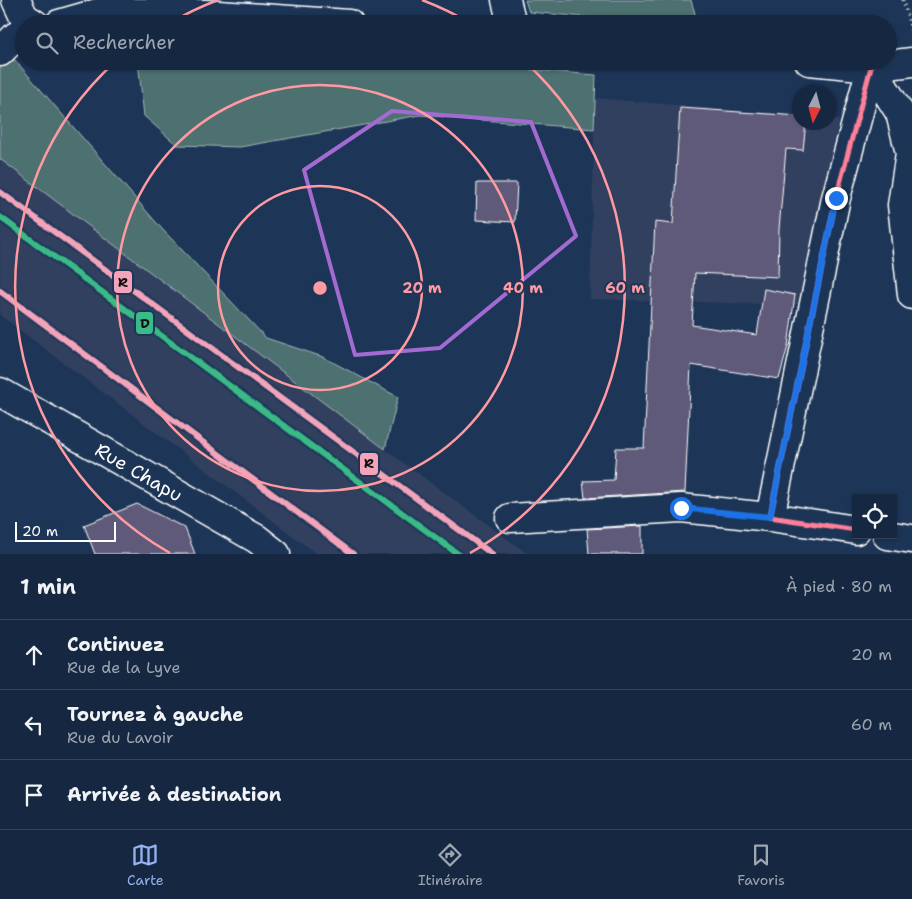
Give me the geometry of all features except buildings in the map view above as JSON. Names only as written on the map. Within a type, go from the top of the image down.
[{"type":"street","points":[[0,19],[16,0],[23,15]]},
{"type":"street","points":[[69,15],[75,7],[76,0]]},
{"type":"street","points":[[150,0],[204,14]]},
{"type":"street","points":[[506,0],[510,15]]},
{"type":"street","points":[[90,15],[101,12],[218,15]]},
{"type":"street","points":[[0,52],[15,37]]},
{"type":"street","points":[[897,64],[912,62]]},
{"type":"street","points":[[770,517],[836,198],[870,70]]},
{"type":"street","points":[[873,70],[900,113],[910,153],[902,205],[912,295]]},
{"type":"street","name":"Rue Chapu","points":[[0,392],[257,539],[276,554]]},
{"type":"street","points":[[510,518],[681,508],[770,517],[852,529]]},
{"type":"street","points":[[897,537],[912,539]]},
{"type":"path","points":[[903,0],[912,36]]},
{"type":"highlighted area","points":[[392,111],[531,122],[576,236],[440,348],[355,355],[304,170]]},
{"type":"shaded area","points":[[595,98],[792,115],[792,130],[837,130],[800,305],[590,299]]},
{"type":"shaded area","points":[[0,159],[385,449],[528,554],[317,554],[0,315]]},
{"type":"green space","points":[[525,0],[691,0],[695,15],[562,15],[529,12]]},
{"type":"green space","points":[[0,43],[15,60],[15,70],[24,70],[162,229],[266,338],[323,357],[398,397],[385,449],[0,159]]},
{"type":"green space","points":[[139,70],[533,70],[596,75],[594,129],[420,115],[240,147],[177,145],[144,116]]},
{"type":"transit line","points":[[770,517],[836,198],[870,70]]},
{"type":"transit line","name":"R","points":[[0,192],[492,554]]},
{"type":"transit line","name":"D","points":[[0,217],[458,554]]},
{"type":"transit line","name":"R","points":[[0,291],[353,554]]},
{"type":"transit line","points":[[770,517],[852,529]]},
{"type":"route","points":[[681,508],[770,517],[836,198]]}]
